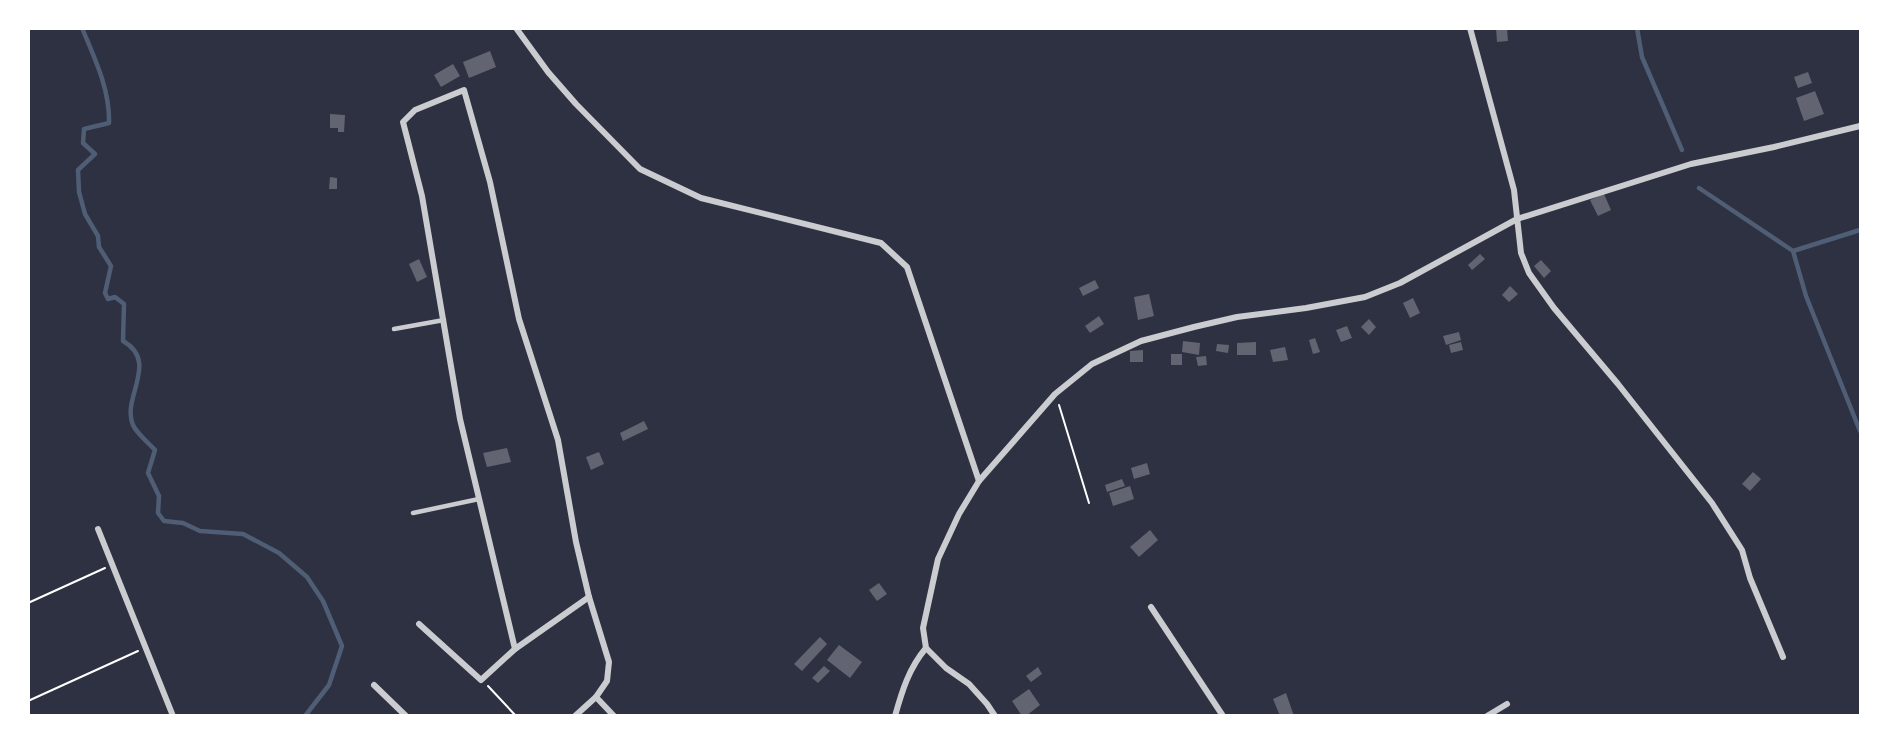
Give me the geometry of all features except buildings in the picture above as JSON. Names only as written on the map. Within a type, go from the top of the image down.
[{"type":"street","points":[[516,28],[548,72],[576,104],[640,169],[701,198],[881,243],[907,267],[979,481]]},
{"type":"street","points":[[1470,28],[1514,190],[1521,253],[1529,273],[1554,308],[1712,503],[1742,550],[1750,578],[1783,657]]},
{"type":"street","points":[[515,649],[460,419],[422,195],[403,122],[415,110],[464,90],[490,182],[519,319],[558,440],[576,542],[589,597],[609,662],[607,681],[596,697],[575,716]]},
{"type":"street","points":[[995,716],[969,684],[946,668],[926,648],[923,628],[938,559],[959,514],[979,481],[1055,394],[1092,364],[1142,341],[1237,317],[1365,297],[1400,283],[1517,219],[1690,164],[1860,126]]},
{"type":"street","points":[[98,529],[173,716]]},
{"type":"street","points":[[419,624],[481,680],[515,649],[589,597]]},
{"type":"street","points":[[1151,607],[1223,716]]},
{"type":"street","points":[[894,716],[904,685],[916,660],[926,648]]},
{"type":"street","points":[[374,684],[406,716]]},
{"type":"street","points":[[596,697],[614,716]]},
{"type":"street","points":[[1488,716],[1507,704]]},
{"type":"lane","points":[[394,329],[444,320]]},
{"type":"lane","points":[[412,513],[479,499]]},
{"type":"path","points":[[1055,394],[1089,502]]},
{"type":"path","points":[[28,603],[113,564]]},
{"type":"path","points":[[28,701],[146,648]]},
{"type":"path","points":[[481,680],[516,716]]},
{"type":"waterway","points":[[82,28],[97,63],[104,87],[109,123],[84,129],[83,143],[95,154],[78,170],[79,192],[85,214],[98,236],[99,247],[111,266],[105,293],[108,299],[115,297],[124,304],[123,341],[134,350],[138,359],[139,370],[131,414],[133,425],[155,450],[148,473],[159,496],[158,513],[164,521],[183,523],[200,531],[243,534],[279,553],[307,577],[323,601],[342,646],[329,685],[305,716]]},
{"type":"waterway","points":[[1637,28],[1642,57],[1682,150]]},
{"type":"waterway","points":[[1699,188],[1793,251],[1860,230]]},
{"type":"waterway","points":[[1793,251],[1806,296],[1860,431]]}]
